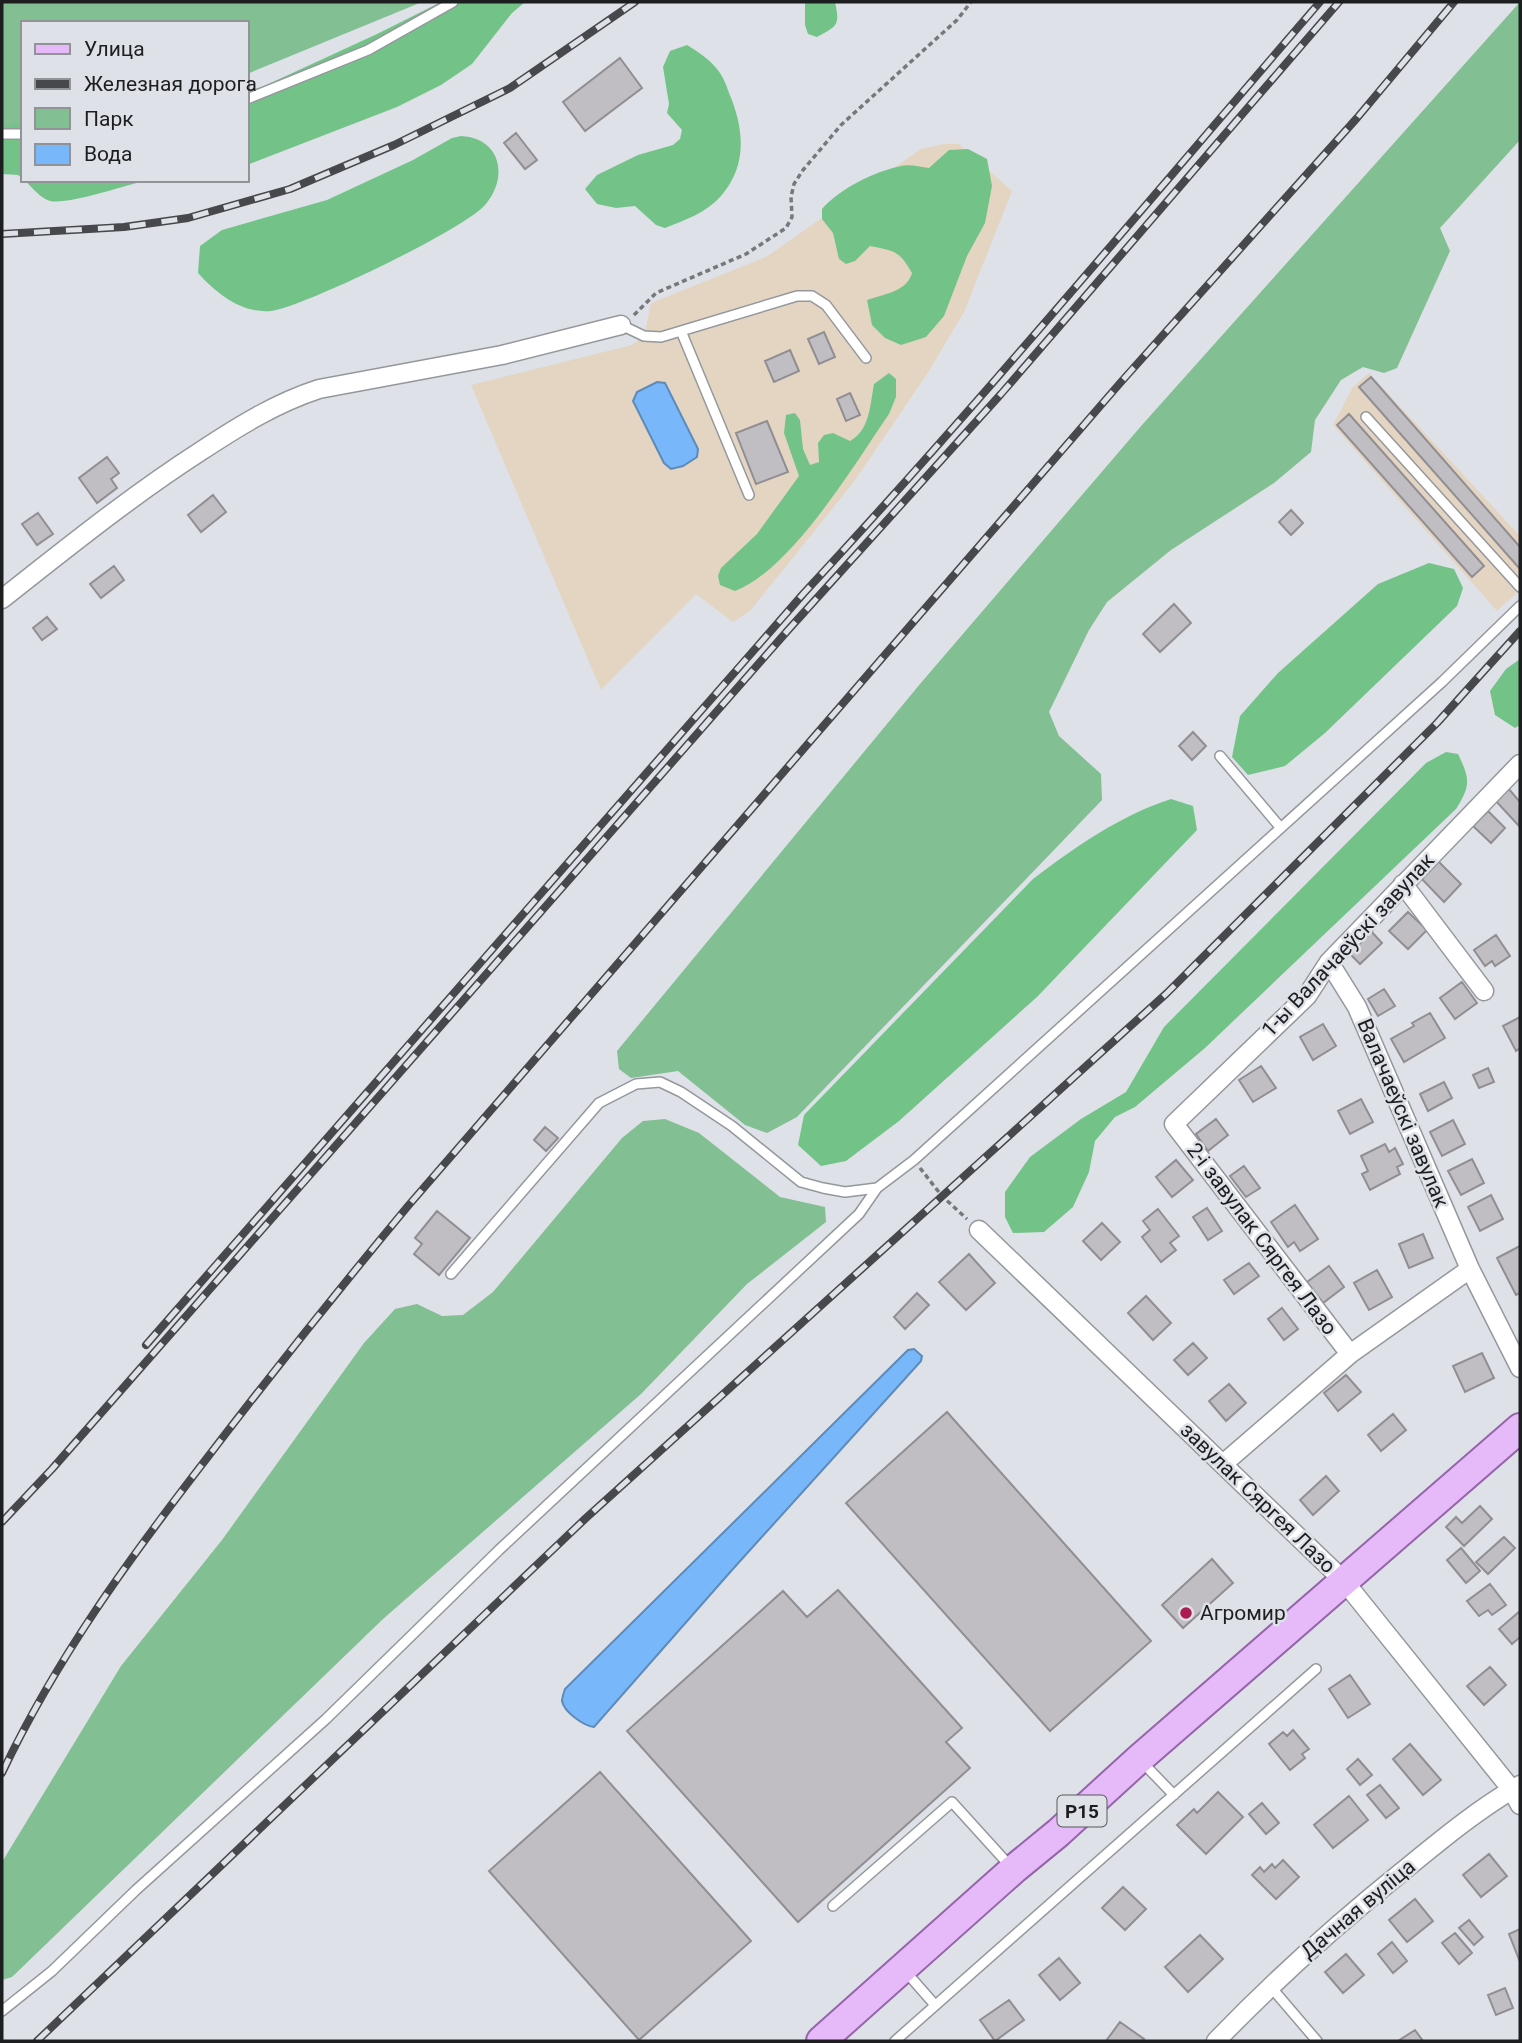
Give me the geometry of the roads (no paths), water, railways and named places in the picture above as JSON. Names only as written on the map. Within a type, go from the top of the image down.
[{"type":"main road","name":"Р15","points":[[821,2041],[1139,1759],[1520,1428]]},
{"type":"street","points":[[2,599],[160,478],[277,405],[319,389],[502,355],[621,326]]},
{"type":"street","name":"1-ы Валачаеўскі завулак","points":[[1174,1124],[1307,996],[1329,961],[1520,764]]},
{"type":"street","points":[[1403,884],[1484,991]]},
{"type":"street","name":"Валачаеўскі завулак","points":[[1329,961],[1357,1007],[1470,1269],[1520,1368]]},
{"type":"street","name":"2-і завулак Сяргея Лазо","points":[[1174,1124],[1350,1354]]},
{"type":"street","name":"завулак Сяргея Лазо","points":[[979,1230],[1344,1581],[1517,1793]]},
{"type":"street","points":[[1223,1464],[1350,1354],[1470,1269]]},
{"type":"street","name":"Дачная вуліца","points":[[1216,2041],[1270,1986],[1350,1913],[1456,1828],[1517,1793]]},
{"type":"lane","points":[[248,99],[368,50],[453,2]]},
{"type":"lane","points":[[2,134],[21,134]]},
{"type":"lane","points":[[621,326],[644,336],[661,337],[797,296],[812,296],[826,305],[866,358]]},
{"type":"lane","points":[[681,331],[749,495]]},
{"type":"lane","points":[[1366,417],[1520,587]]},
{"type":"lane","points":[[2,2011],[52,1971],[136,1890],[326,1719],[499,1550],[859,1214],[877,1188],[914,1160],[1442,682],[1520,606]]},
{"type":"lane","points":[[1220,756],[1280,827]]},
{"type":"lane","points":[[451,1274],[599,1103],[636,1084],[660,1082],[681,1092],[732,1126],[801,1182],[845,1192],[877,1188]]},
{"type":"lane","points":[[895,2041],[1317,1669]]},
{"type":"lane","points":[[1139,1759],[1174,1795]]},
{"type":"lane","points":[[833,1906],[951,1802],[1014,1869]]},
{"type":"lane","points":[[902,1968],[935,2005]]},
{"type":"lane","points":[[1270,1986],[1317,2041]]},
{"type":"water","points":[[657,382],[665,383],[698,449],[697,457],[683,466],[671,469],[664,463],[633,401],[637,392]]},
{"type":"water","points":[[914,1349],[922,1356],[921,1361],[594,1727],[570,1714],[562,1701],[565,1689],[908,1350]]},
{"type":"railway","points":[[2,234],[124,227],[188,218],[290,189],[394,145],[510,88],[635,2]]},
{"type":"railway","points":[[146,1345],[804,593],[1000,374],[1320,2]]},
{"type":"railway","points":[[2,1522],[52,1469],[789,629],[1001,394],[1339,2]]},
{"type":"railway","points":[[2,1773],[46,1689],[122,1571],[256,1394],[382,1237],[1121,382],[1357,118],[1454,2]]},
{"type":"railway","points":[[37,2041],[586,1518],[1167,993],[1437,723],[1520,631]]},
{"type":"place","name":"Агромир","points":[[1186,1613]]}]
